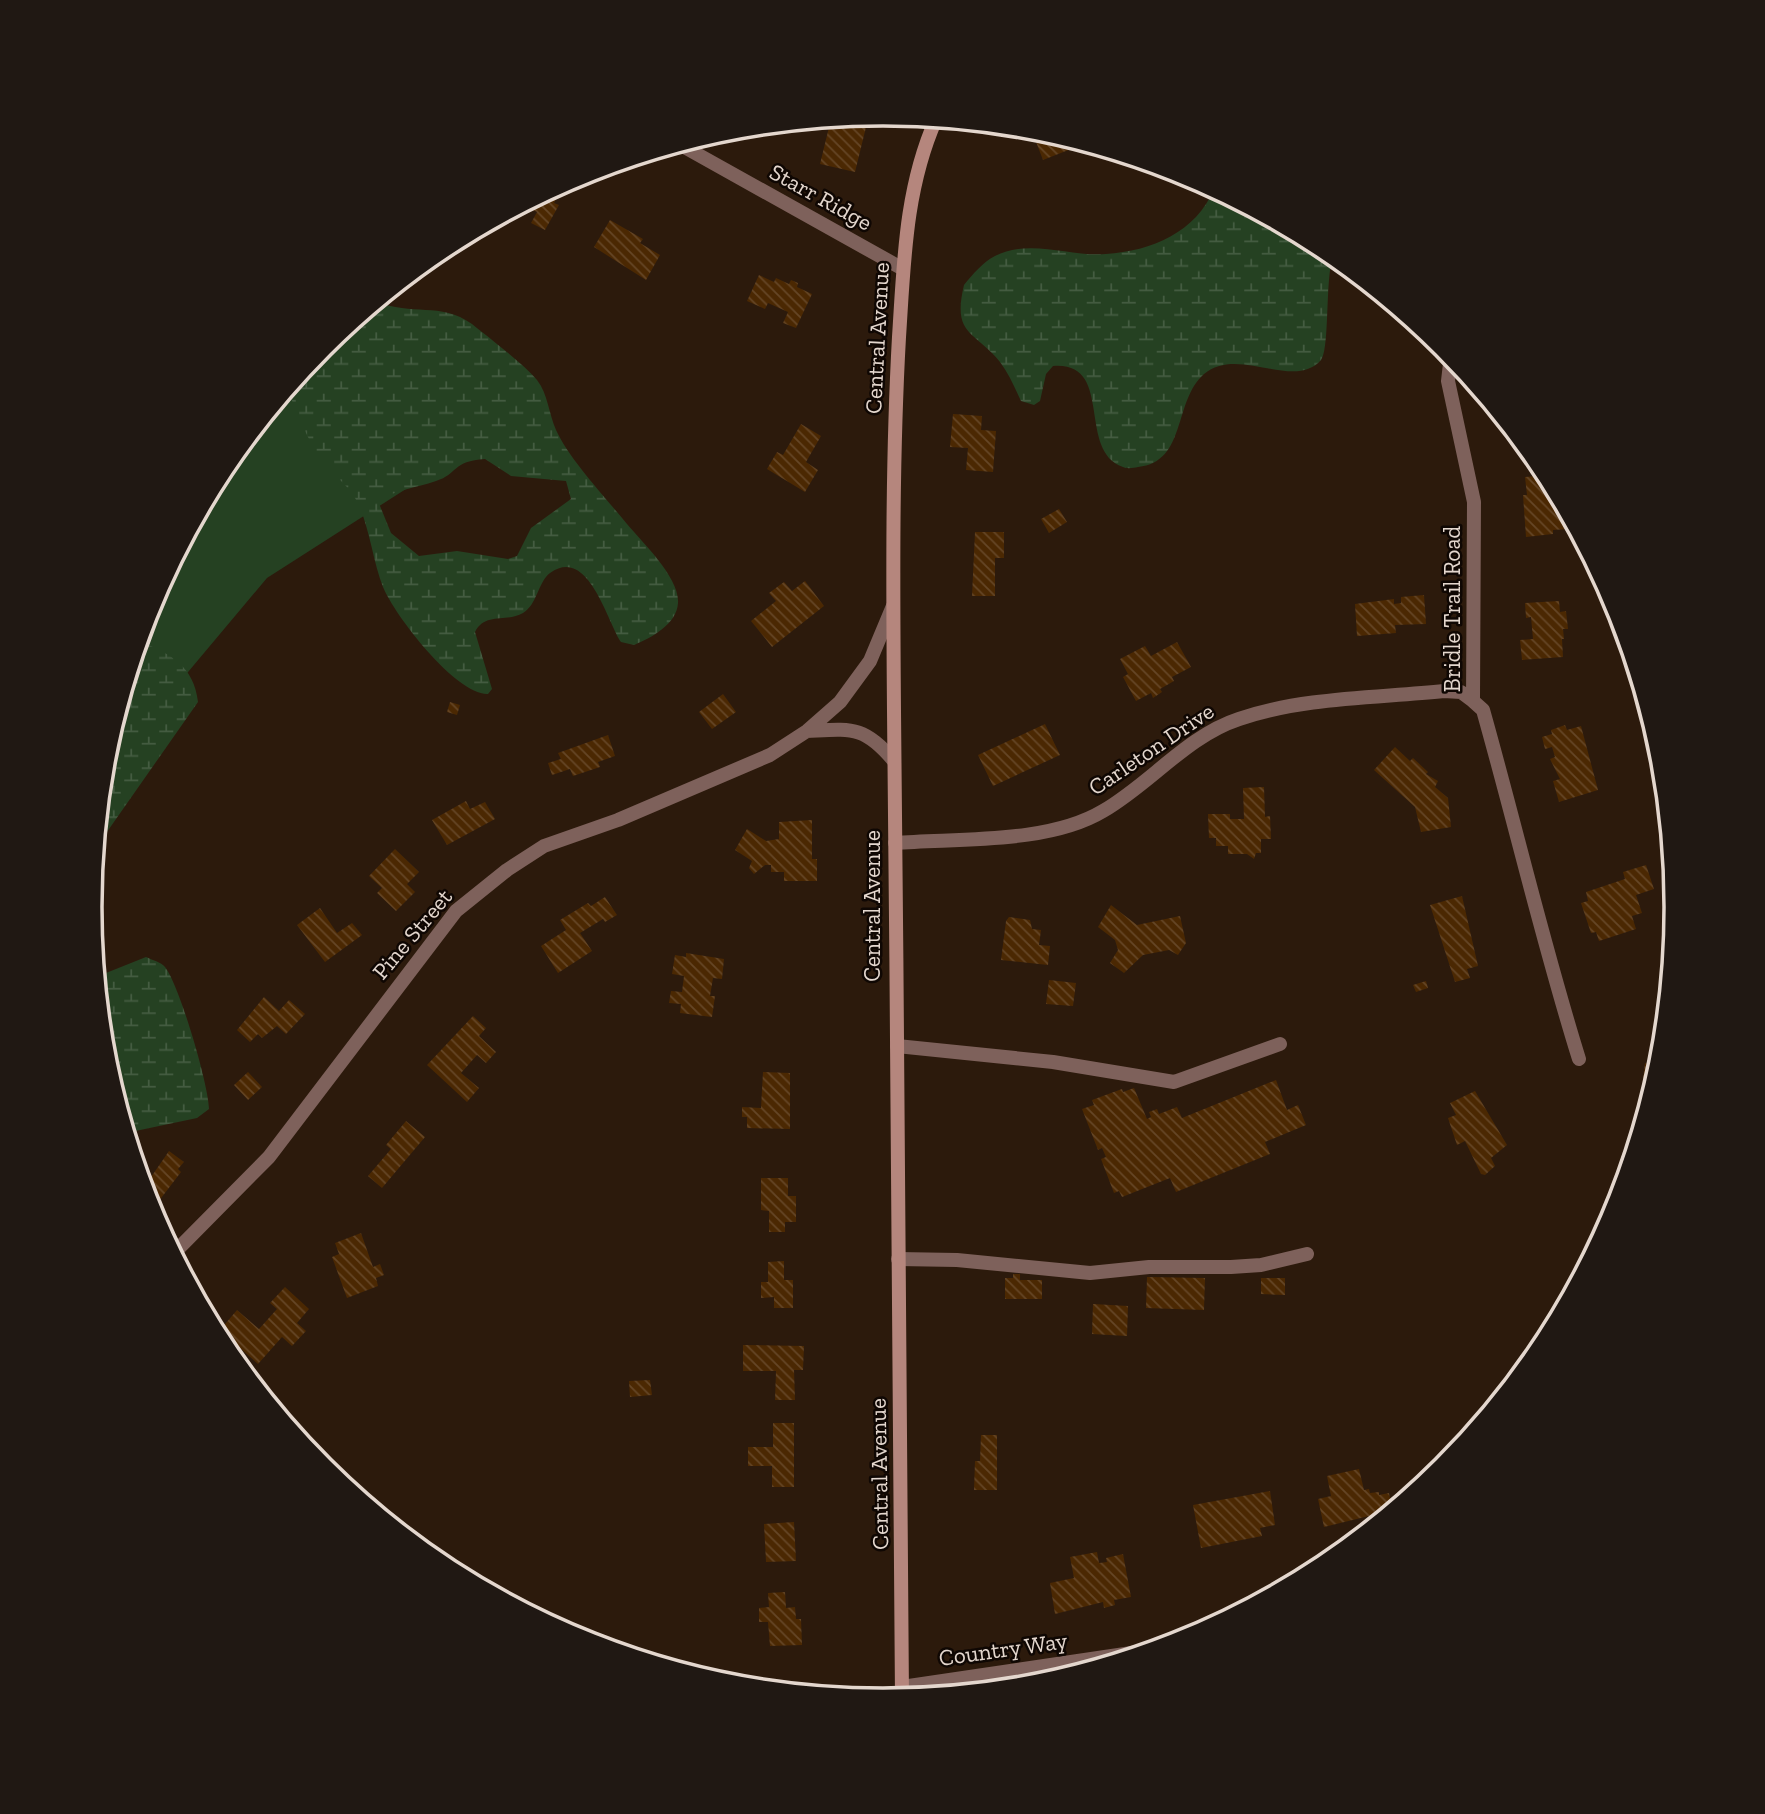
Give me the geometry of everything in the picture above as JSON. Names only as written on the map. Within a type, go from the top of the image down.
[{"type":"main road","name":"Central Avenue","points":[[902,1687],[904,1570],[898,1259],[894,417],[906,221],[918,168],[933,128]]},
{"type":"street","name":"Starr Ridge","points":[[691,150],[904,269]]},
{"type":"street","name":"Bridle Trail Road","points":[[1449,370],[1450,397],[1474,502],[1473,701],[1483,710],[1517,829],[1546,953],[1579,1059]]},
{"type":"street","name":"Pine Street","points":[[180,1247],[269,1157],[456,911],[507,870],[544,846],[618,820],[769,755],[807,731],[840,702],[870,661],[893,606]]},
{"type":"street","name":"Carleton Drive","points":[[895,843],[1028,834],[1077,825],[1105,810],[1212,730],[1239,718],[1290,706],[1444,691],[1461,692],[1473,701]]},
{"type":"street","points":[[807,731],[857,731],[875,738],[894,761]]},
{"type":"street","points":[[897,1046],[1053,1062],[1174,1082],[1280,1044]]},
{"type":"street","points":[[898,1259],[957,1260],[1090,1273],[1149,1267],[1261,1265],[1307,1254]]},
{"type":"street","name":"Country Way","points":[[955,1684],[1077,1663]]},
{"type":"green space","points":[[1209,198],[1228,207],[1273,231],[1331,268],[1324,353],[1321,360],[1310,368],[1296,371],[1233,364],[1218,366],[1204,374],[1194,386],[1178,429],[1165,454],[1154,463],[1125,468],[1109,458],[1101,444],[1090,392],[1083,377],[1072,368],[1053,366],[1046,374],[1040,401],[1034,405],[1021,401],[1000,362],[963,323],[961,302],[964,285],[986,262],[1008,251],[1036,248],[1106,254],[1140,249],[1184,228]]},
{"type":"green space","points":[[386,305],[437,311],[460,317],[515,359],[537,380],[544,392],[556,430],[570,453],[667,572],[677,593],[677,611],[668,624],[641,642],[634,645],[621,642],[585,577],[575,569],[563,567],[546,577],[531,605],[523,613],[490,620],[479,626],[475,632],[492,689],[488,694],[475,691],[460,682],[428,652],[400,616],[383,587],[367,528],[354,496],[319,455],[291,397],[295,392],[330,355]],"holes":[[[485,459],[511,476],[566,481],[571,499],[531,528],[517,556],[508,559],[457,551],[419,556],[391,533],[378,501],[443,478],[461,465],[474,460]]]},
{"type":"green space","points":[[334,351],[509,423],[267,578],[152,715],[134,686],[161,608],[182,562],[233,473],[295,392]]},
{"type":"green space","points":[[147,645],[170,656],[186,670],[196,690],[198,702],[105,835],[108,805],[128,705]]},
{"type":"green space","points":[[146,957],[165,967],[185,1013],[208,1097],[209,1109],[197,1118],[135,1131],[117,1059],[105,974]]},
{"type":"building","points":[[866,127],[855,172],[820,164],[829,128]]},
{"type":"building","points":[[1036,141],[1070,149],[1043,160]]},
{"type":"building","points":[[557,198],[554,203],[559,205],[545,230],[531,223],[537,212],[532,210]]},
{"type":"building","points":[[610,220],[643,239],[640,243],[660,255],[646,280],[594,247]]},
{"type":"building","points":[[759,275],[774,282],[776,278],[789,284],[791,280],[798,283],[797,287],[812,294],[796,328],[783,323],[788,312],[768,303],[765,309],[747,301]]},
{"type":"building","points":[[953,414],[982,416],[981,430],[996,431],[993,472],[966,470],[968,448],[950,447]]},
{"type":"building","points":[[801,424],[821,436],[806,462],[818,470],[805,492],[767,469],[777,452],[783,455]]},
{"type":"building","points":[[1534,476],[1566,529],[1553,530],[1553,534],[1526,537],[1523,495],[1527,495],[1525,477]]},
{"type":"building","points":[[1059,509],[1067,522],[1049,533],[1041,519]]},
{"type":"building","points":[[975,532],[1004,532],[1004,558],[995,558],[995,596],[972,596]]},
{"type":"building","points":[[805,581],[824,606],[772,647],[751,621],[776,601],[769,593],[784,582],[792,591]]},
{"type":"building","points":[[1424,595],[1426,624],[1395,625],[1396,633],[1357,636],[1355,604],[1394,599],[1394,604],[1401,603],[1401,597]]},
{"type":"building","points":[[1559,601],[1560,612],[1566,611],[1568,629],[1563,629],[1563,657],[1522,660],[1520,640],[1533,639],[1531,617],[1526,618],[1525,603]]},
{"type":"building","points":[[1177,642],[1191,667],[1172,677],[1174,681],[1160,689],[1162,692],[1153,698],[1151,693],[1136,701],[1123,677],[1128,674],[1120,659],[1145,646],[1151,656]]},
{"type":"building","points":[[723,694],[736,712],[712,729],[699,712]]},
{"type":"building","points":[[450,702],[460,705],[457,715],[447,712]]},
{"type":"building","points":[[1045,724],[1060,755],[993,786],[978,755]]},
{"type":"building","points":[[1565,725],[1567,730],[1581,726],[1598,790],[1559,802],[1553,781],[1560,779],[1550,759],[1555,757],[1552,747],[1545,749],[1542,737]]},
{"type":"building","points":[[608,735],[615,756],[598,762],[600,767],[573,776],[570,769],[552,775],[548,763],[561,759],[558,753]]},
{"type":"building","points":[[1395,747],[1410,761],[1413,758],[1428,772],[1426,774],[1438,781],[1435,787],[1448,798],[1451,827],[1421,832],[1415,807],[1374,770]]},
{"type":"building","points":[[1264,787],[1265,817],[1270,816],[1271,839],[1261,839],[1261,853],[1256,853],[1254,859],[1247,854],[1228,854],[1228,846],[1216,846],[1216,838],[1209,838],[1208,814],[1230,814],[1230,819],[1244,819],[1243,788]]},
{"type":"building","points":[[466,801],[470,809],[485,802],[495,819],[447,845],[432,820]]},
{"type":"building","points":[[812,820],[812,859],[817,859],[817,881],[784,881],[784,872],[771,872],[771,865],[765,865],[754,874],[749,868],[752,861],[735,850],[747,829],[766,841],[779,839],[779,822]]},
{"type":"building","points":[[395,849],[419,872],[407,884],[415,892],[396,911],[377,893],[382,888],[369,876]]},
{"type":"building","points":[[1646,865],[1654,889],[1636,895],[1642,913],[1632,916],[1636,929],[1599,941],[1596,932],[1591,933],[1581,903],[1588,901],[1586,892],[1625,879],[1623,872]]},
{"type":"building","points":[[1462,896],[1478,966],[1467,969],[1470,978],[1455,982],[1430,905]]},
{"type":"building","points":[[605,897],[617,915],[605,922],[603,919],[580,933],[592,951],[558,973],[541,946],[566,930],[560,920],[588,903],[591,906]]},
{"type":"building","points":[[1111,905],[1137,925],[1180,916],[1186,943],[1178,955],[1169,950],[1143,955],[1124,973],[1110,963],[1118,950],[1115,940],[1098,927]]},
{"type":"building","points":[[320,908],[337,933],[352,923],[362,935],[325,962],[297,925]]},
{"type":"building","points":[[1009,917],[1030,920],[1032,929],[1041,930],[1039,945],[1050,946],[1048,965],[1001,960],[1006,921]]},
{"type":"building","points":[[686,953],[724,959],[722,979],[713,978],[710,996],[715,996],[712,1017],[680,1013],[681,1004],[669,1003],[671,991],[682,992],[684,976],[672,974],[675,955],[686,957]]},
{"type":"building","points":[[1049,980],[1076,983],[1073,1006],[1046,1004]]},
{"type":"building","points":[[1426,981],[1428,988],[1416,992],[1413,985]]},
{"type":"building","points":[[264,997],[279,1011],[289,1000],[305,1014],[286,1034],[277,1026],[262,1038],[258,1034],[250,1042],[237,1030]]},
{"type":"building","points":[[473,1016],[486,1028],[479,1036],[496,1052],[486,1063],[477,1055],[461,1073],[479,1088],[467,1102],[427,1065]]},
{"type":"building","points":[[248,1072],[262,1087],[248,1100],[234,1085]]},
{"type":"building","points":[[763,1072],[790,1073],[790,1129],[747,1128],[747,1117],[742,1117],[742,1107],[761,1108]]},
{"type":"building","points":[[1276,1080],[1287,1110],[1298,1105],[1306,1125],[1265,1142],[1270,1154],[1176,1192],[1170,1178],[1122,1197],[1119,1191],[1114,1193],[1101,1159],[1106,1157],[1102,1148],[1098,1150],[1082,1109],[1094,1105],[1092,1100],[1122,1089],[1123,1092],[1134,1088],[1147,1119],[1151,1117],[1149,1112],[1157,1109],[1159,1114],[1177,1107],[1182,1118]]},
{"type":"building","points":[[1475,1091],[1507,1145],[1491,1158],[1495,1166],[1485,1175],[1481,1174],[1465,1141],[1457,1145],[1448,1118],[1456,1115],[1450,1103]]},
{"type":"building","points":[[406,1121],[425,1137],[382,1188],[368,1176],[391,1149],[386,1145]]},
{"type":"building","points":[[169,1151],[184,1162],[178,1169],[181,1172],[159,1201],[150,1178]]},
{"type":"building","points":[[761,1178],[788,1178],[788,1196],[796,1196],[796,1222],[785,1222],[785,1232],[769,1232],[769,1211],[761,1210]]},
{"type":"building","points":[[361,1233],[373,1267],[380,1264],[384,1275],[376,1278],[378,1286],[347,1298],[332,1257],[339,1254],[335,1243]]},
{"type":"building","points":[[784,1261],[784,1280],[793,1280],[793,1308],[774,1308],[774,1297],[761,1298],[761,1282],[768,1282],[768,1262]]},
{"type":"building","points":[[1013,1274],[1020,1274],[1020,1280],[1042,1280],[1042,1299],[1005,1299],[1005,1278],[1013,1278]]},
{"type":"building","points":[[1147,1277],[1205,1278],[1204,1310],[1146,1308]]},
{"type":"building","points":[[1261,1278],[1285,1278],[1285,1295],[1261,1294]]},
{"type":"building","points":[[285,1287],[309,1309],[297,1323],[306,1331],[292,1346],[282,1337],[258,1364],[234,1343],[224,1326],[237,1310],[259,1329],[277,1309],[270,1303]]},
{"type":"building","points":[[1093,1304],[1128,1306],[1127,1336],[1092,1334]]},
{"type":"building","points":[[743,1345],[804,1346],[803,1370],[794,1370],[795,1400],[775,1400],[776,1371],[743,1371]]},
{"type":"building","points":[[650,1380],[652,1395],[630,1397],[629,1381]]},
{"type":"building","points":[[773,1423],[794,1423],[794,1487],[772,1487],[772,1466],[748,1466],[748,1447],[773,1447]]},
{"type":"building","points":[[981,1435],[997,1435],[997,1490],[974,1490],[975,1461],[980,1461]]},
{"type":"building","points":[[1359,1469],[1364,1490],[1369,1489],[1370,1493],[1379,1492],[1379,1495],[1389,1493],[1390,1500],[1369,1517],[1324,1527],[1318,1499],[1331,1496],[1327,1476]]},
{"type":"building","points":[[1270,1491],[1275,1525],[1260,1528],[1262,1536],[1201,1548],[1193,1505]]},
{"type":"building","points":[[794,1522],[796,1561],[766,1562],[764,1524]]},
{"type":"building","points":[[1097,1552],[1099,1563],[1107,1562],[1106,1558],[1123,1554],[1131,1597],[1114,1600],[1115,1605],[1104,1608],[1103,1602],[1055,1614],[1050,1583],[1074,1578],[1070,1557]]},
{"type":"building","points":[[785,1592],[786,1608],[795,1607],[796,1619],[801,1619],[802,1645],[770,1646],[768,1622],[759,1622],[759,1608],[769,1607],[768,1593]]}]
